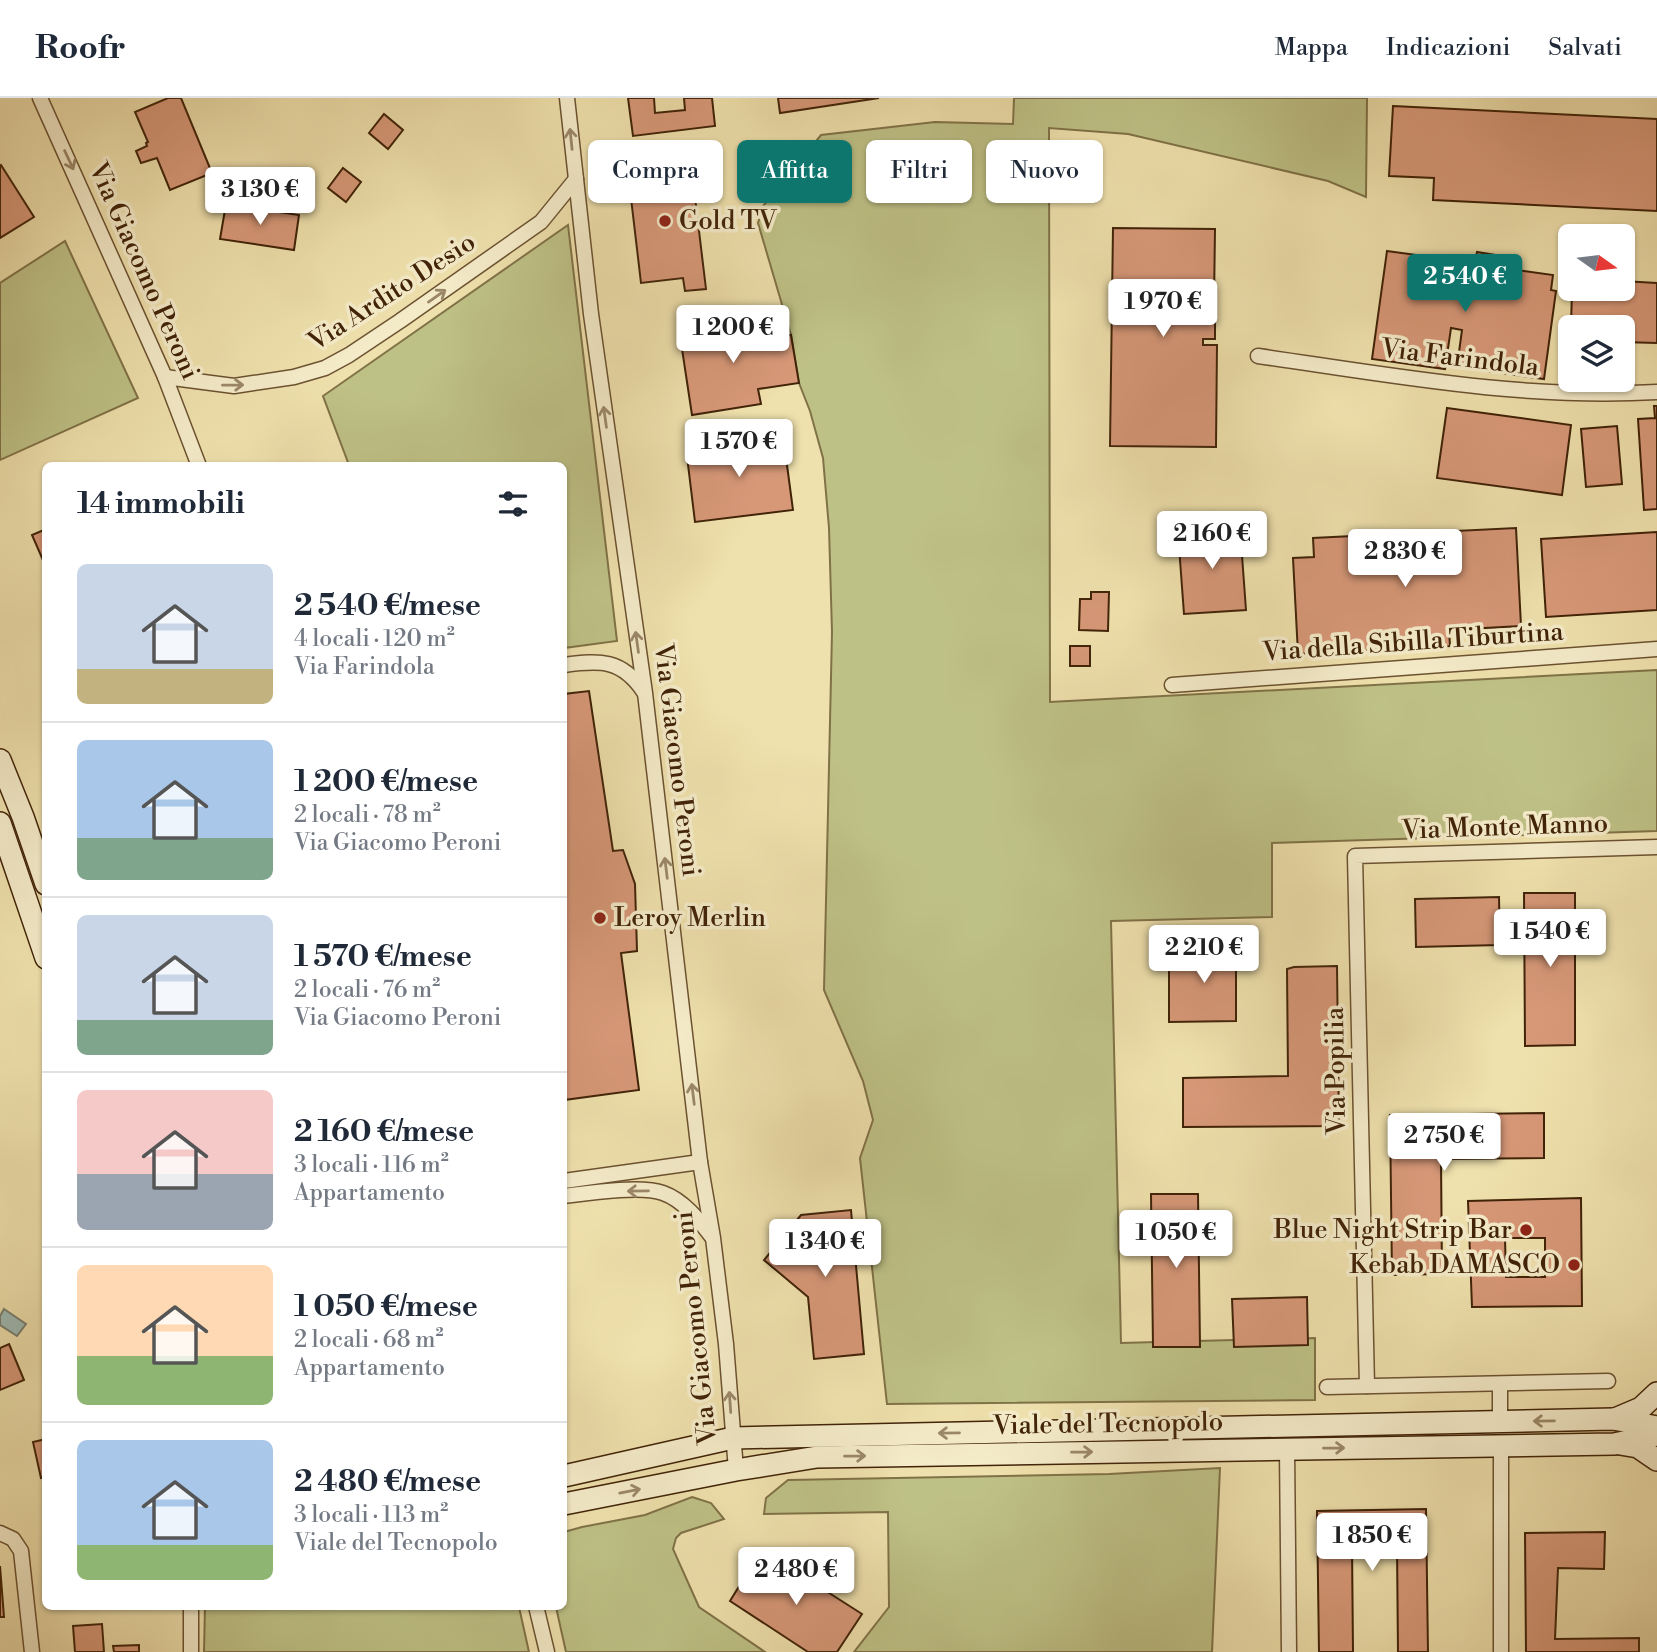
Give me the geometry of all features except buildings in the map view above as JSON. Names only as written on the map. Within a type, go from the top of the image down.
[{"type":"main road","points":[[0,760],[42,872]]},
{"type":"main road","points":[[0,823],[42,946]]},
{"type":"main road","points":[[1613,1419],[1642,1408],[1657,1393]]},
{"type":"main road","name":"Viale del Tecnopolo","points":[[567,1475],[733,1438],[1613,1419],[1657,1427]]},
{"type":"main road","name":"Viale del Tecnopolo","points":[[567,1503],[817,1457],[1614,1444],[1657,1435]]},
{"type":"main road","points":[[1614,1444],[1637,1447],[1657,1460]]},
{"type":"street","name":"Via Giacomo Peroni","points":[[40,98],[165,377],[197,462]]},
{"type":"street","name":"Via Giacomo Peroni","points":[[567,98],[591,314],[645,693],[701,1161],[726,1343],[736,1470]]},
{"type":"street","name":"Via Ardito Desio","points":[[165,377],[234,386],[294,377],[325,368],[400,321],[541,222],[552,212],[576,179]]},
{"type":"street","name":"Via Farindola","points":[[1258,356],[1390,375],[1548,393],[1595,395],[1657,392]]},
{"type":"street","name":"Via della Sibilla Tiburtina","points":[[1172,685],[1657,649]]},
{"type":"street","points":[[567,665],[609,663],[628,673],[645,693]]},
{"type":"street","name":"Via Monte Manno","points":[[1355,856],[1657,847]]},
{"type":"street","name":"Via Popilia","points":[[1355,856],[1367,1386]]},
{"type":"street","points":[[567,1181],[701,1161]]},
{"type":"street","points":[[567,1196],[647,1190],[662,1193],[679,1202],[713,1238]]},
{"type":"street","points":[[1327,1387],[1608,1381]]},
{"type":"street","points":[[1500,1384],[1500,1421]]},
{"type":"street","points":[[1501,1446],[1501,1652]]},
{"type":"street","points":[[1287,1449],[1289,1652]]},
{"type":"street","points":[[0,1533],[13,1539],[21,1551],[32,1652]]},
{"type":"street","points":[[191,1610],[191,1652]]},
{"type":"street","points":[[537,1610],[547,1652]]},
{"type":"green space","points":[[1014,98],[1367,98],[1366,197],[1328,181],[1128,134],[1049,128],[1049,140],[986,140],[986,203],[1049,203],[1050,702],[1657,670],[1657,831],[1272,843],[1272,917],[1111,921],[1121,1343],[1315,1338],[1315,1400],[887,1404],[860,1158],[873,1120],[863,1081],[824,990],[832,632],[829,528],[823,458],[799,383],[791,335],[758,223],[765,203],[852,203],[852,140],[817,140],[821,135],[935,122],[1013,124]]},
{"type":"green space","points":[[568,225],[617,641],[567,648],[567,462],[348,462],[323,396]]},
{"type":"green space","points":[[65,241],[138,398],[0,460],[0,283]]},
{"type":"green space","points":[[1220,1468],[1212,1652],[854,1652],[889,1607],[888,1512],[764,1514],[766,1498],[788,1480],[1109,1474]]},
{"type":"green space","points":[[692,1497],[711,1503],[724,1519],[681,1533],[676,1538],[673,1549],[699,1607],[765,1652],[566,1652],[557,1610],[567,1610],[567,1531],[645,1515]]},
{"type":"green space","points":[[205,1610],[520,1610],[529,1652],[204,1652]]},
{"type":"water","points":[[4,1309],[26,1324],[17,1336],[0,1325],[0,1316]]},
{"type":"place","name":"Gold TV","points":[[665,221]]},
{"type":"place","name":"Leroy Merlin","points":[[600,918]]},
{"type":"place","name":"Blue Night Strip Bar","points":[[1526,1230]]},
{"type":"place","name":"Kebab DAMASCO","points":[[1574,1265]]}]
